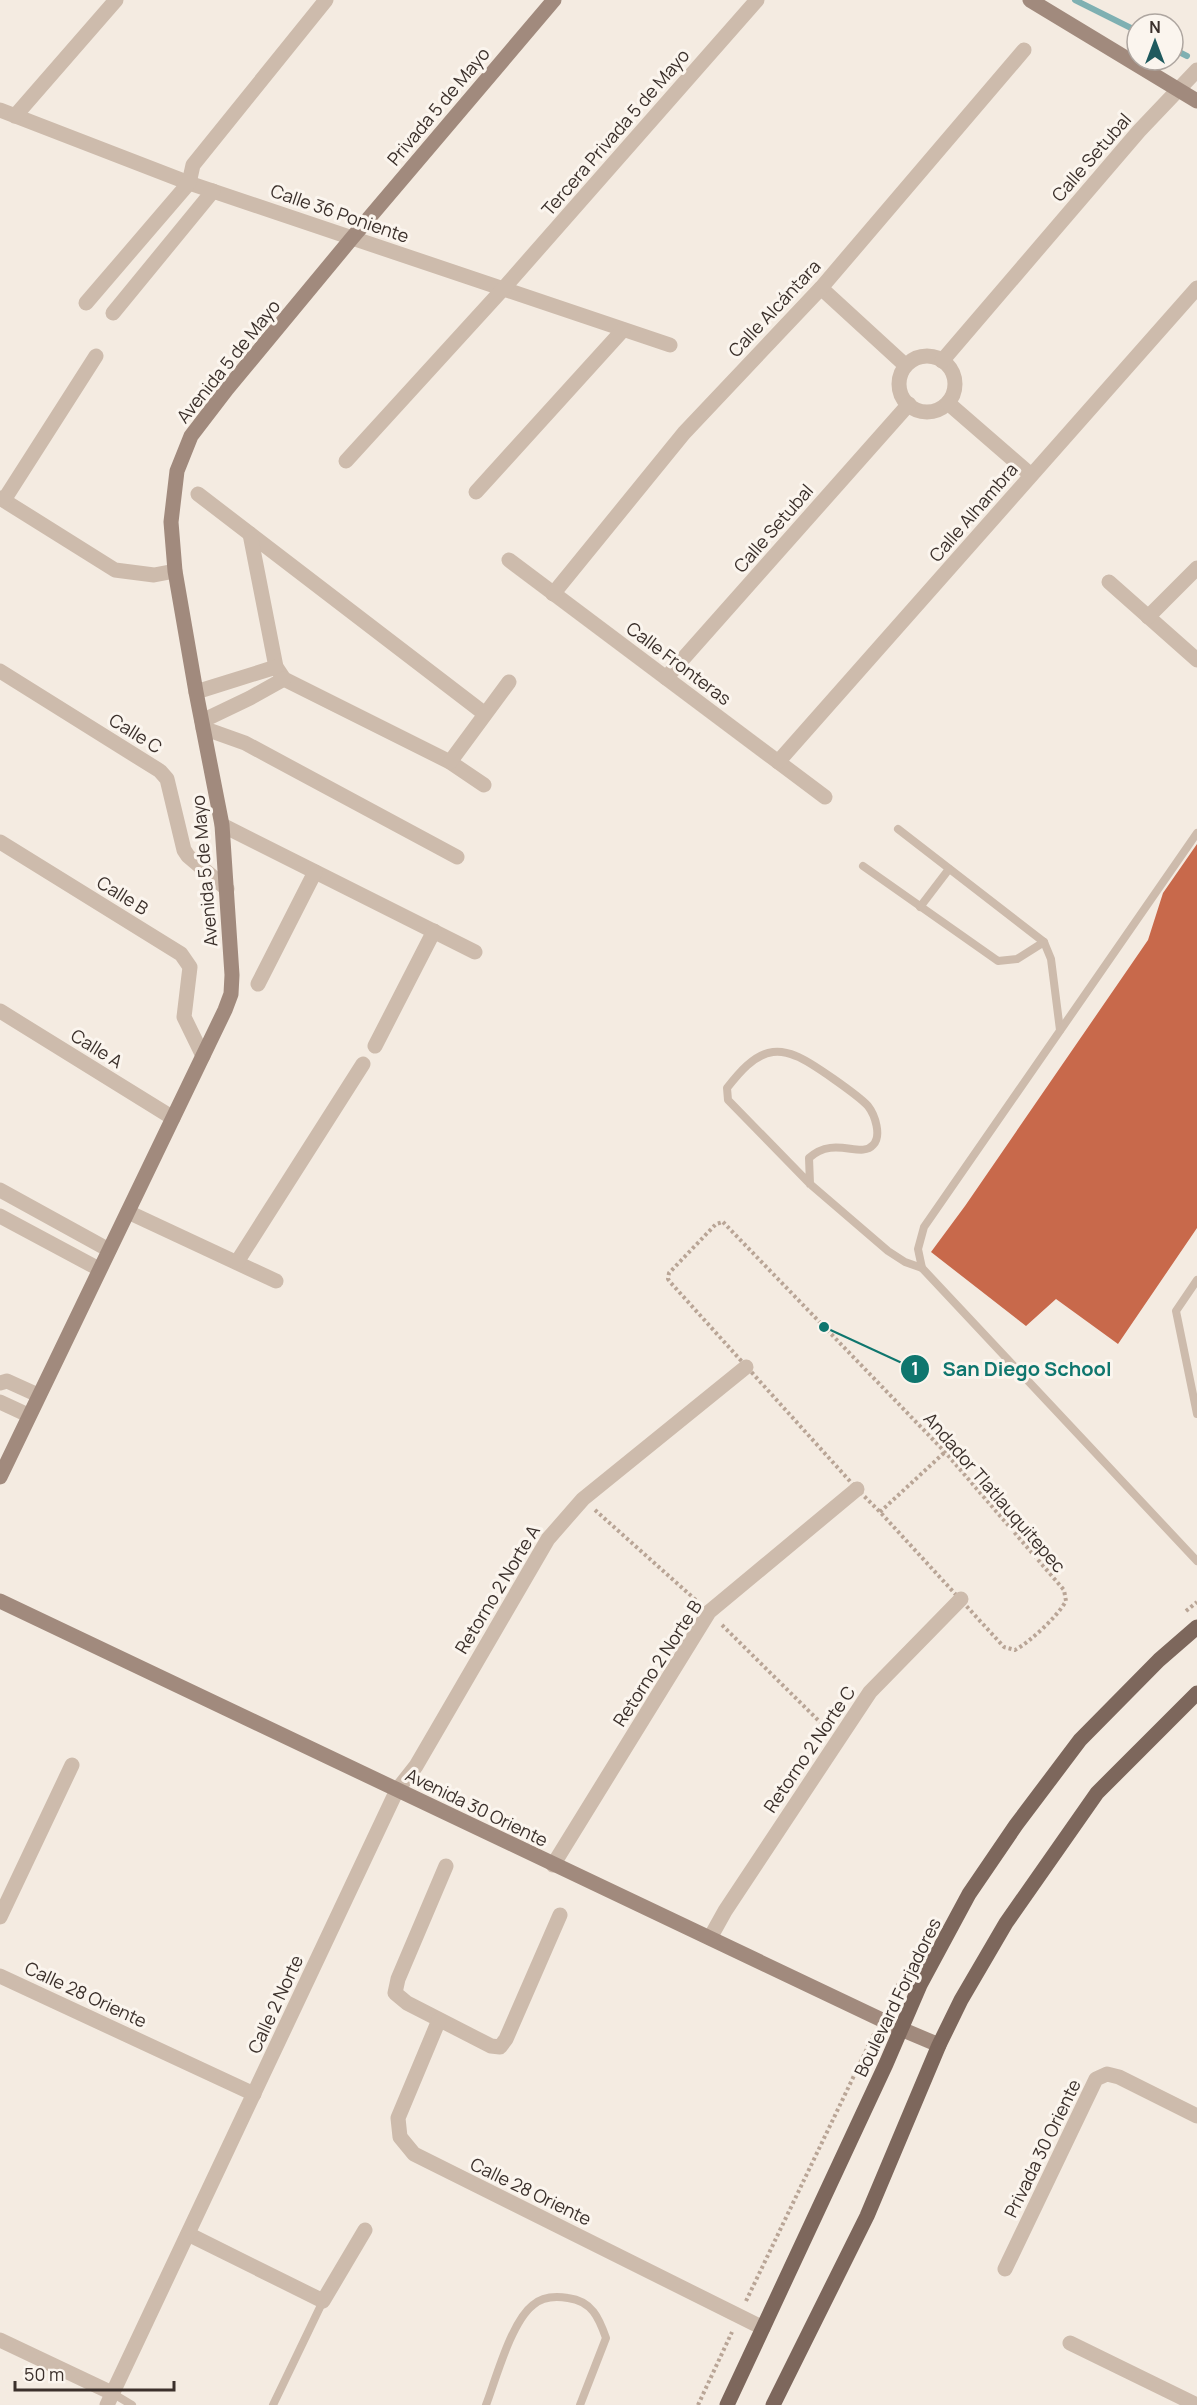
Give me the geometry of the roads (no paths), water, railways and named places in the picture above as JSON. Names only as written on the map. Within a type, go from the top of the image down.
[{"type":"main road","name":"Boulevard Forjadores","points":[[727,2405],[920,1985],[969,1894],[1016,1825],[1080,1740],[1159,1660],[1197,1627]]},
{"type":"main road","points":[[773,2405],[867,2216],[939,2044],[1006,1923],[1097,1793],[1197,1693]]},
{"type":"street","points":[[7,113],[116,0]]},
{"type":"street","points":[[86,303],[189,183],[193,165],[326,0]]},
{"type":"street","name":"Privada 5 de Mayo","points":[[352,238],[554,0]]},
{"type":"street","name":"Tercera Privada 5 de Mayo","points":[[346,461],[503,289],[757,0]]},
{"type":"street","points":[[1030,0],[1197,100]]},
{"type":"street","name":"Calle Alcántara","points":[[553,594],[684,433],[821,288],[1024,50]]},
{"type":"street","name":"Calle Setubal","points":[[942,361],[1139,131],[1197,70]]},
{"type":"street","name":"Calle 36 Poniente","points":[[7,113],[189,183],[670,345]]},
{"type":"street","points":[[113,313],[213,191]]},
{"type":"street","name":"Avenida 5 de Mayo","points":[[0,1477],[231,994],[232,975],[222,825],[175,571],[171,522],[177,471],[191,436],[352,238]]},
{"type":"street","points":[[821,288],[906,364]]},
{"type":"street","name":"Calle Alhambra","points":[[778,762],[1197,288]]},
{"type":"street","points":[[476,492],[623,330]]},
{"type":"street","points":[[96,356],[2,499],[115,570],[154,575],[175,571]]},
{"type":"street","points":[[921,356],[939,357],[942,361],[952,369],[956,387],[948,403],[933,412],[915,410],[902,398],[898,380],[906,364],[921,356]]},
{"type":"street","points":[[948,403],[1031,475]]},
{"type":"street","name":"Calle Setubal","points":[[666,678],[909,404]]},
{"type":"street","points":[[198,494],[485,714]]},
{"type":"street","points":[[250,534],[280,673]]},
{"type":"street","name":"Calle Fronteras","points":[[509,560],[825,797]]},
{"type":"street","points":[[1148,617],[1197,568]]},
{"type":"street","points":[[1109,582],[1196,655]]},
{"type":"street","name":"Calle C","points":[[0,672],[160,771],[167,779],[183,850],[227,889]]},
{"type":"street","points":[[202,725],[250,698],[280,673]]},
{"type":"street","points":[[196,692],[251,677],[280,673],[450,762],[484,785]]},
{"type":"street","points":[[450,762],[509,682]]},
{"type":"street","points":[[202,725],[245,743],[457,857]]},
{"type":"street","points":[[222,825],[475,952]]},
{"type":"street","name":"Calle B","points":[[0,842],[180,954],[190,967],[184,1017],[203,1056]]},
{"type":"street","points":[[258,984],[315,872]]},
{"type":"street","points":[[375,1046],[434,931]]},
{"type":"street","name":"Calle A","points":[[0,1011],[173,1118]]},
{"type":"street","points":[[237,1262],[363,1064]]},
{"type":"street","points":[[0,1190],[109,1250]]},
{"type":"street","points":[[128,1212],[276,1281]]},
{"type":"street","points":[[0,1216],[99,1269]]},
{"type":"street","name":"Retorno 2 Norte A","points":[[398,1790],[416,1766],[548,1539],[583,1499],[746,1367]]},
{"type":"street","points":[[0,1383],[7,1381],[38,1395]]},
{"type":"street","points":[[0,1402],[28,1415]]},
{"type":"street","name":"Retorno 2 Norte B","points":[[553,1865],[709,1612],[857,1489]]},
{"type":"street","name":"Retorno 2 Norte C","points":[[710,1938],[725,1911],[870,1692],[961,1599]]},
{"type":"street","name":"Avenida 30 Oriente","points":[[0,1601],[553,1865],[901,2029],[939,2044]]},
{"type":"street","points":[[0,1917],[72,1765]]},
{"type":"street","name":"Calle 2 Norte","points":[[109,2399],[398,1790]]},
{"type":"street","points":[[446,1866],[398,1979],[395,1993],[407,2003],[491,2046],[500,2047],[506,2039],[560,1915]]},
{"type":"street","name":"Calle 28 Oriente","points":[[0,1976],[254,2094]]},
{"type":"street","name":"Calle 28 Oriente","points":[[439,2020],[398,2118],[399,2138],[414,2154],[763,2328]]},
{"type":"street","name":"Privada 30 Oriente","points":[[1005,2268],[1096,2079],[1107,2074],[1119,2077],[1197,2116]]},
{"type":"street","points":[[188,2234],[323,2301],[365,2230]]},
{"type":"street","points":[[0,2340],[109,2399]]},
{"type":"street","points":[[1070,2343],[1197,2405]]},
{"type":"lane","points":[[898,829],[1044,942],[1051,959],[1060,1030]]},
{"type":"lane","points":[[922,1268],[918,1249],[924,1227],[1197,833]]},
{"type":"lane","points":[[863,866],[998,962],[1017,959],[1044,942]]},
{"type":"lane","points":[[920,907],[949,868]]},
{"type":"lane","points":[[810,1184],[809,1158],[828,1146],[864,1151],[873,1146],[877,1140],[875,1119],[867,1106],[822,1071],[797,1056],[784,1052],[771,1052],[755,1060],[738,1073],[727,1088],[728,1100],[810,1184],[888,1251],[905,1262],[922,1268],[1197,1561]]},
{"type":"lane","points":[[1197,1281],[1176,1311],[1197,1414]]},
{"type":"lane","points":[[486,2405],[518,2321],[533,2304],[555,2296],[579,2300],[598,2316],[606,2338],[580,2405]]},
{"type":"lane","points":[[273,2405],[323,2301]]},
{"type":"lane","points":[[109,2399],[132,2405]]},
{"type":"waterway","points":[[1075,0],[1125,25]]},
{"type":"place","name":"San Diego School","points":[[824,1327]]}]
